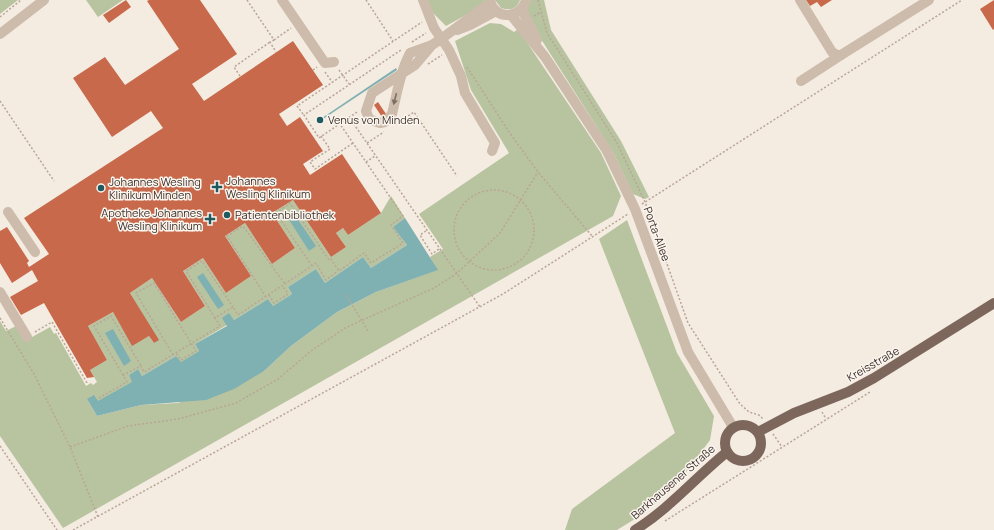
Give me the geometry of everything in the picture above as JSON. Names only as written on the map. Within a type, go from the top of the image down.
[{"type":"main road","name":"Kreisstraße","points":[[758,432],[794,413],[848,392],[874,378],[994,303]]},
{"type":"main road","points":[[746,425],[752,427],[758,432],[761,448],[754,458],[742,461],[736,460],[727,452],[725,441],[729,431],[734,427],[746,425]]},
{"type":"main road","name":"Barkhausener Straße","points":[[635,530],[650,521],[704,470],[727,452]]},
{"type":"street","points":[[0,34],[44,0]]},
{"type":"street","points":[[282,0],[325,63],[334,62]]},
{"type":"street","points":[[423,0],[441,39],[461,76],[465,93],[495,144],[492,151]]},
{"type":"street","points":[[432,45],[420,60],[402,74],[372,93],[367,105],[366,115],[374,122],[385,122],[392,114],[402,74],[410,53],[432,45],[455,30],[470,26],[492,4],[506,16],[522,10],[526,0]]},
{"type":"street","points":[[800,0],[832,52],[842,56]]},
{"type":"street","points":[[801,81],[929,0]]},
{"type":"street","name":"Porta-Allee","points":[[522,10],[545,57]]},
{"type":"street","name":"Porta-Allee","points":[[511,15],[545,57],[607,151],[635,209],[688,352],[734,427]]},
{"type":"street","points":[[8,212],[35,252]]},
{"type":"street","points":[[0,292],[26,337]]},
{"type":"path","points":[[0,17],[21,0]]},
{"type":"path","points":[[240,76],[234,67],[274,40],[247,0]]},
{"type":"path","points":[[366,0],[393,41]]},
{"type":"path","points":[[538,0],[548,33],[617,143],[644,202],[688,323],[740,404],[749,412],[762,416],[782,447],[662,522]]},
{"type":"path","points":[[74,530],[503,294],[644,202],[962,0]]},
{"type":"path","points":[[304,115],[297,106],[422,22],[425,27]]},
{"type":"path","points":[[270,42],[276,52]]},
{"type":"path","points":[[465,64],[509,132],[538,172],[592,236]]},
{"type":"path","points":[[0,101],[54,181]]},
{"type":"path","points":[[390,128],[414,112],[457,176]]},
{"type":"path","points":[[349,117],[426,231],[480,307]]},
{"type":"path","points":[[100,398],[127,382],[94,326],[111,316],[144,372],[220,326],[186,271],[202,262],[238,315],[316,263],[326,280],[364,253],[372,263],[403,243],[390,225],[403,216],[340,124]]},
{"type":"path","points":[[367,143],[384,132]]},
{"type":"path","points":[[321,136],[330,149],[310,162],[315,169],[353,143]]},
{"type":"path","points":[[366,162],[375,156]]},
{"type":"path","points":[[70,447],[128,426],[178,419],[236,403],[278,379],[311,351],[345,328],[361,319],[434,288],[456,274],[500,234],[538,172]]},
{"type":"path","points":[[494,190],[508,192],[521,200],[532,217],[534,236],[526,254],[511,267],[492,271],[479,268],[468,262],[457,248],[453,232],[455,218],[464,203],[477,193],[494,190]]},
{"type":"path","points":[[312,266],[276,213],[290,203],[329,260],[331,259],[339,271]]},
{"type":"path","points":[[266,297],[227,236],[243,226],[284,285],[288,294],[274,303],[269,295]]},
{"type":"path","points":[[426,231],[420,235],[432,254],[439,249]]},
{"type":"path","points":[[173,355],[136,293],[154,283],[196,351],[181,360],[176,353]]},
{"type":"path","points":[[346,295],[368,331]]},
{"type":"path","points":[[215,318],[233,307]]},
{"type":"path","points":[[0,318],[34,374],[70,447],[98,517]]},
{"type":"path","points":[[26,337],[52,322],[87,383]]},
{"type":"path","points":[[123,375],[141,366]]},
{"type":"path","points":[[0,446],[57,530]]},
{"type":"green space","points":[[0,0],[18,0],[0,14]]},
{"type":"green space","points":[[86,0],[123,0],[98,17]]},
{"type":"green space","points":[[428,0],[485,0],[482,6],[446,26],[433,13]]},
{"type":"green space","points":[[495,0],[520,0],[515,7],[507,9],[501,8]]},
{"type":"green space","points":[[529,0],[544,0],[551,30],[621,141],[649,197],[645,199],[633,194],[613,152],[532,25],[527,10]]},
{"type":"green space","points":[[490,23],[501,24],[514,32],[518,29],[601,153],[621,196],[613,216],[63,528],[0,436],[0,321],[6,331],[16,326],[25,341],[50,327],[54,334],[56,333],[86,386],[91,383],[93,385],[97,382],[90,370],[107,360],[88,326],[113,312],[132,345],[149,336],[154,343],[158,340],[130,293],[152,278],[181,322],[205,306],[183,271],[203,258],[226,293],[251,276],[225,236],[245,223],[272,264],[295,248],[272,213],[293,200],[331,257],[346,247],[336,233],[343,228],[348,235],[381,213],[391,196],[405,218],[393,227],[407,245],[371,268],[363,257],[325,283],[316,269],[288,287],[292,294],[273,306],[268,299],[234,320],[229,314],[227,325],[195,344],[199,351],[180,363],[176,356],[142,376],[138,369],[129,375],[133,382],[98,402],[87,399],[97,416],[141,405],[178,403],[264,371],[291,346],[337,312],[376,292],[437,270],[430,257],[443,249],[419,214],[509,153],[471,90],[455,41]]},
{"type":"green space","points":[[627,220],[677,353],[714,416],[710,440],[674,488],[643,514],[617,530],[565,530],[572,509],[675,433],[599,239]]},
{"type":"water","points":[[396,68],[397,70],[323,119],[322,123],[318,123],[318,118],[322,118]]},
{"type":"water","points":[[294,214],[316,246],[309,251],[288,218]]},
{"type":"water","points":[[405,218],[438,270],[376,292],[337,312],[291,346],[264,371],[234,389],[206,400],[141,405],[97,416],[87,399],[94,395],[98,401],[132,382],[129,375],[138,369],[142,376],[176,356],[181,362],[199,351],[195,344],[227,326],[222,318],[229,313],[234,320],[268,299],[273,306],[292,294],[288,287],[316,269],[325,283],[363,257],[371,268],[407,245],[393,227]]},
{"type":"water","points":[[203,273],[224,305],[218,309],[197,277]]},
{"type":"water","points":[[113,329],[131,361],[124,366],[105,333]]},
{"type":"building","points":[[126,0],[131,7],[109,23],[103,15]]},
{"type":"building","name":"Johannes Wesling Klinikum Minden","points":[[200,0],[237,54],[192,84],[204,101],[293,41],[323,85],[279,114],[287,126],[300,117],[323,151],[303,164],[310,175],[342,154],[381,213],[348,235],[343,228],[336,233],[346,247],[331,257],[293,200],[272,213],[295,248],[272,264],[245,223],[225,236],[251,276],[226,293],[203,258],[183,271],[205,306],[181,322],[152,278],[130,293],[159,340],[154,343],[149,336],[132,346],[113,312],[88,326],[107,360],[90,370],[94,377],[87,378],[44,303],[21,315],[10,297],[38,281],[32,270],[12,283],[0,263],[0,231],[7,227],[29,261],[27,263],[29,267],[49,254],[24,218],[163,128],[151,111],[112,137],[73,78],[105,57],[125,85],[179,49],[147,1]]},
{"type":"building","points":[[806,0],[832,0],[821,7],[817,2],[810,6]]},
{"type":"building","points":[[994,0],[994,29],[993,30],[980,9]]},
{"type":"building","points":[[378,102],[386,114],[382,117],[374,105]]},
{"type":"place","name":"Venus von Minden","points":[[320,120]]},
{"type":"place","name":"Johannes Wesling Klinikum","points":[[217,187]]},
{"type":"place","name":"Johannes Wesling Klinikum Minden","points":[[101,188]]},
{"type":"place","name":"Patientenbibliothek","points":[[227,215]]},
{"type":"place","name":"Apotheke Johannes Wesling Klinikum","points":[[210,219]]}]
